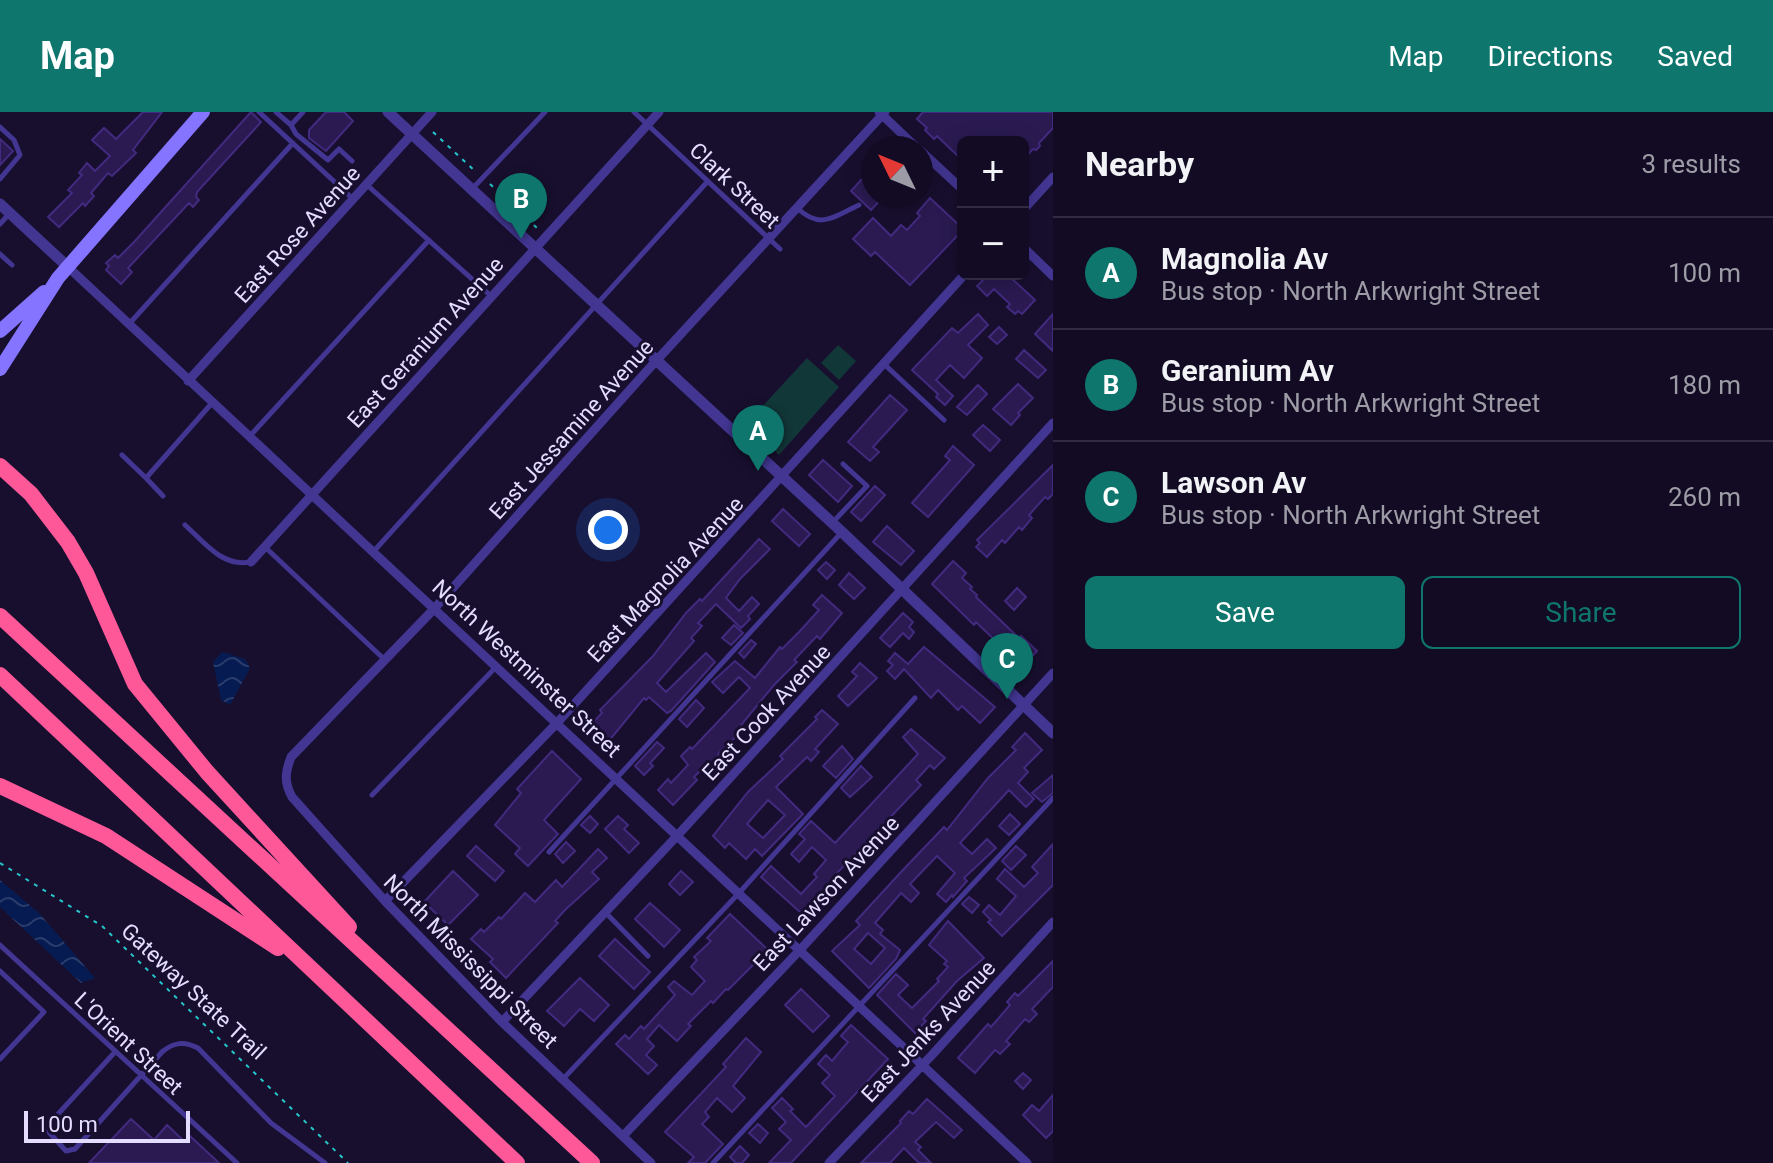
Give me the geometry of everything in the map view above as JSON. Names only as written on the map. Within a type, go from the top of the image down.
[{"type":"highway","points":[[0,466],[31,494],[68,542],[86,573],[135,684],[248,819],[414,999]]},
{"type":"highway","points":[[0,616],[592,1163]]},
{"type":"highway","points":[[0,675],[517,1163]]},
{"type":"highway","points":[[0,786],[106,836],[239,921],[327,983]]},
{"type":"main road","points":[[0,331],[53,284],[203,112]]},
{"type":"main road","points":[[0,369],[53,284]]},
{"type":"street","points":[[388,112],[842,532],[1053,733]]},
{"type":"street","name":"East Rose Avenue","points":[[188,381],[432,112]]},
{"type":"street","name":"East Geranium Avenue","points":[[251,562],[659,112]]},
{"type":"street","points":[[882,113],[905,136]]},
{"type":"street","name":"East Jessamine Avenue","points":[[286,771],[291,757],[433,610],[882,113]]},
{"type":"street","points":[[933,163],[957,185]]},
{"type":"street","points":[[1025,208],[1053,177]]},
{"type":"street","name":"North Westminster Street","points":[[0,204],[1027,1163]]},
{"type":"street","points":[[1029,253],[1053,276]]},
{"type":"street","name":"East Magnolia Avenue","points":[[385,901],[557,723],[960,280]]},
{"type":"street","name":"East Cook Avenue","points":[[502,1022],[677,836],[1053,423]]},
{"type":"street","name":"East Lawson Avenue","points":[[623,1136],[799,951],[1053,673]]},
{"type":"street","name":"North Mississippi Street","points":[[286,771],[285,784],[292,797],[385,901],[502,1022],[651,1163]]},
{"type":"street","name":"East Jenks Avenue","points":[[829,1163],[1053,922]]},
{"type":"lane","points":[[259,112],[352,199]]},
{"type":"lane","points":[[276,112],[296,134],[328,160],[339,149],[352,161]]},
{"type":"lane","points":[[291,125],[303,112]]},
{"type":"lane","points":[[472,190],[545,112]]},
{"type":"lane","name":"Clark Street","points":[[634,112],[780,249]]},
{"type":"lane","points":[[0,127],[14,140],[20,155],[0,179]]},
{"type":"lane","points":[[128,325],[293,143]]},
{"type":"lane","points":[[372,553],[708,181]]},
{"type":"lane","points":[[366,184],[491,296]]},
{"type":"lane","points":[[797,208],[817,221],[859,205]]},
{"type":"lane","points":[[0,224],[10,213]]},
{"type":"lane","points":[[249,438],[429,240]]},
{"type":"lane","points":[[0,254],[12,265]]},
{"type":"lane","points":[[883,364],[944,420]]},
{"type":"lane","points":[[146,478],[212,403]]},
{"type":"lane","points":[[122,455],[163,496]]},
{"type":"lane","points":[[832,523],[867,486],[843,464]]},
{"type":"lane","points":[[185,525],[223,559],[234,564],[251,562]]},
{"type":"lane","points":[[549,852],[842,532]]},
{"type":"lane","points":[[265,547],[385,660]]},
{"type":"lane","points":[[372,795],[495,668]]},
{"type":"lane","points":[[563,1079],[739,893],[915,698]]},
{"type":"lane","points":[[713,1163],[1053,798]]},
{"type":"lane","points":[[605,912],[648,956]]},
{"type":"lane","name":"L'Orient Street","points":[[0,945],[237,1163]]},
{"type":"lane","points":[[0,971],[44,1012],[0,1059]]},
{"type":"lane","points":[[115,1052],[46,1129],[48,1135],[66,1151],[75,1149],[140,1075],[175,1043],[189,1044],[204,1054],[271,1123],[325,1163]]},
{"type":"path","name":"Gateway State Trail","points":[[0,863],[102,926],[348,1163]]},
{"type":"green space","points":[[838,345],[856,361],[839,380],[821,363]]},
{"type":"green space","points":[[807,358],[839,387],[779,455],[746,424]]},
{"type":"water","points":[[222,652],[245,659],[250,668],[230,705],[221,700],[213,662]]},
{"type":"water","points":[[0,880],[39,913],[95,978],[81,983],[0,907]]},
{"type":"building","points":[[143,112],[162,112],[133,150],[136,153],[112,176],[108,173],[91,193],[94,196],[85,206],[83,203],[59,227],[48,217],[72,193],[68,190],[82,175],[79,173],[87,163],[95,171],[110,156],[92,140],[104,128],[116,139]]},
{"type":"building","points":[[251,112],[261,122],[197,192],[199,200],[193,207],[189,203],[128,268],[132,272],[121,284],[106,270],[109,266],[106,263],[115,255],[118,258],[135,241]]},
{"type":"building","points":[[326,112],[344,112],[353,121],[326,151],[309,138],[309,130]]},
{"type":"building","points":[[923,112],[1053,112],[1053,128],[1039,143],[1040,146],[1029,153],[1029,136],[957,136],[957,155],[937,136],[934,139],[917,119]]},
{"type":"building","points":[[0,139],[13,151],[0,165]]},
{"type":"building","points":[[861,180],[861,200],[851,191]]},
{"type":"building","points":[[933,201],[957,223],[957,236],[910,285],[875,252],[871,256],[853,239],[873,218],[891,236],[901,225],[907,230],[920,216],[917,213],[921,208],[933,208]]},
{"type":"building","points":[[983,280],[1013,280],[1035,300],[1022,314],[1018,311],[1015,314],[1007,307],[1010,304],[994,289],[987,296],[977,286]]},
{"type":"building","points":[[978,314],[988,325],[968,345],[982,358],[964,378],[950,365],[936,380],[953,396],[945,405],[936,397],[938,394],[912,370],[952,328],[958,333]]},
{"type":"building","points":[[1053,314],[1053,351],[1035,334]]},
{"type":"building","points":[[999,327],[1007,335],[997,344],[989,337]]},
{"type":"building","points":[[1024,350],[1046,370],[1038,378],[1016,359]]},
{"type":"building","points":[[1018,384],[1033,398],[1011,425],[993,409]]},
{"type":"building","points":[[978,385],[987,394],[967,415],[957,407]]},
{"type":"building","points":[[890,395],[907,410],[873,447],[879,452],[870,461],[848,442]]},
{"type":"building","points":[[983,425],[1000,440],[990,451],[973,435]]},
{"type":"building","points":[[953,446],[974,465],[928,517],[912,503],[950,460],[945,456]]},
{"type":"building","points":[[823,460],[852,486],[838,502],[809,475]]},
{"type":"building","points":[[1053,465],[1053,494],[1048,499],[1045,497],[1029,515],[1032,518],[1022,530],[1019,527],[1005,543],[1002,540],[987,557],[976,547],[980,543],[977,540]]},
{"type":"building","points":[[875,486],[885,495],[861,521],[851,512]]},
{"type":"building","points":[[783,509],[810,534],[799,546],[772,521]]},
{"type":"building","points":[[887,526],[914,551],[901,565],[873,542]]},
{"type":"building","points":[[759,539],[770,549],[726,598],[739,611],[752,597],[759,604],[748,616],[750,619],[741,628],[716,604],[698,623],[702,626],[691,638],[694,641],[657,683],[666,692],[706,653],[715,662],[671,711],[667,713],[649,697],[644,698],[608,742],[602,739],[589,727],[602,713],[600,710],[653,656],[686,613],[700,599],[702,601]]},
{"type":"building","points":[[953,561],[966,573],[962,578],[972,587],[970,589],[976,597],[1037,651],[1016,673],[1000,658],[1006,651],[932,584]]},
{"type":"building","points":[[826,562],[835,570],[827,579],[818,570]]},
{"type":"building","points":[[849,573],[865,588],[854,599],[839,585]]},
{"type":"building","points":[[1017,588],[1026,597],[1014,610],[1005,601]]},
{"type":"building","points":[[822,595],[842,613],[820,639],[817,636],[794,660],[797,662],[741,725],[744,729],[718,754],[721,757],[713,766],[709,762],[694,777],[697,780],[673,805],[658,790],[668,779],[671,783],[688,765],[681,756],[690,747],[692,749],[750,688],[739,677],[723,693],[712,682],[735,661],[755,678],[780,647],[782,649],[819,610],[813,605]]},
{"type":"building","points":[[903,613],[913,622],[909,627],[914,632],[909,639],[903,633],[890,647],[880,638]]},
{"type":"building","points":[[734,625],[743,633],[731,645],[722,638]]},
{"type":"building","points":[[751,640],[756,644],[744,658],[739,653]]},
{"type":"building","points":[[924,647],[995,707],[980,723],[962,706],[958,710],[938,690],[931,698],[904,669],[895,679],[887,671],[893,665],[888,661],[895,653],[908,664]]},
{"type":"building","points":[[860,663],[877,678],[848,706],[838,696],[857,676],[852,672]]},
{"type":"building","points":[[696,700],[704,708],[687,727],[679,719]]},
{"type":"building","points":[[822,710],[838,724],[815,749],[819,752],[811,761],[807,757],[776,787],[803,814],[762,856],[755,849],[746,859],[729,843],[725,848],[713,836],[748,792],[783,759],[780,756],[817,719],[815,717]],"holes":[[[768,800],[785,815],[763,838],[747,824]]]},
{"type":"building","points":[[911,729],[945,758],[934,769],[930,765],[916,780],[921,785],[837,873],[839,876],[829,888],[801,913],[761,877],[771,866],[801,894],[817,877],[814,874],[826,860],[812,847],[799,862],[791,854],[805,839],[799,834],[811,821],[835,843],[918,754],[903,737]]},
{"type":"building","points":[[1025,733],[1042,750],[1024,768],[1028,772],[1018,783],[1034,799],[1026,807],[1009,790],[960,843],[972,854],[987,839],[996,848],[964,878],[967,881],[946,902],[937,894],[955,873],[937,856],[910,884],[919,893],[911,902],[901,893],[875,923],[883,930],[880,934],[900,950],[896,959],[869,988],[832,951],[860,925],[856,921],[901,872],[944,827],[947,830],[988,778],[1016,750],[1012,747]],"holes":[[[868,933],[885,948],[871,964],[854,949]]]},
{"type":"building","points":[[657,742],[664,748],[644,775],[635,766]]},
{"type":"building","points":[[842,746],[853,759],[836,778],[823,766]]},
{"type":"building","points":[[552,751],[581,779],[544,820],[558,834],[528,866],[515,854],[520,848],[495,825],[521,793],[517,789]]},
{"type":"building","points":[[861,766],[872,777],[850,797],[841,788]]},
{"type":"building","points":[[1053,775],[1053,793],[1042,802],[1032,793]]},
{"type":"building","points":[[1010,814],[1020,824],[1009,835],[999,826]]},
{"type":"building","points":[[590,816],[598,824],[590,833],[581,825]]},
{"type":"building","points":[[618,816],[628,825],[624,829],[639,843],[629,853],[605,829]]},
{"type":"building","points":[[566,842],[575,851],[563,863],[555,854]]},
{"type":"building","points":[[1053,844],[1053,885],[1002,936],[983,912],[989,905],[1000,915],[1016,896],[997,879],[1005,869],[1024,887],[1038,873],[1032,867]]},
{"type":"building","points":[[476,846],[504,871],[495,881],[467,856]]},
{"type":"building","points":[[1016,846],[1026,855],[1011,870],[1002,861]]},
{"type":"building","points":[[598,849],[607,858],[592,872],[599,879],[565,910],[555,921],[558,923],[506,978],[490,962],[493,959],[471,939],[481,929],[484,932],[499,917],[501,919],[525,893],[535,902],[556,880],[562,887]]},
{"type":"building","points":[[453,871],[478,895],[448,925],[424,902]]},
{"type":"building","points":[[681,871],[693,882],[680,895],[669,884]]},
{"type":"building","points":[[969,897],[979,905],[972,913],[962,904]]},
{"type":"building","points":[[650,903],[680,930],[664,947],[635,919]]},
{"type":"building","points":[[730,914],[768,950],[688,1024],[691,1026],[677,1041],[659,1025],[647,1039],[654,1046],[646,1055],[657,1065],[648,1074],[616,1044],[625,1035],[629,1039],[641,1026],[644,1029],[675,995],[668,987],[674,981],[692,995],[705,981],[691,967],[697,960],[694,957],[711,941],[707,938]]},
{"type":"building","points":[[948,921],[984,958],[957,981],[923,1019],[926,1021],[915,1033],[877,995],[896,974],[908,985],[898,995],[912,1008],[939,981],[937,979],[948,967],[944,964],[947,961],[929,945]]},
{"type":"building","points":[[615,939],[650,972],[634,989],[599,956]]},
{"type":"building","points":[[1053,961],[1053,987],[1032,1009],[1037,1014],[1029,1022],[1025,1019],[1006,1041],[1010,1044],[1000,1054],[995,1050],[975,1073],[958,1058],[988,1024],[991,1027],[1010,1005],[1007,1002],[1015,993],[1018,996]]},
{"type":"building","points":[[580,978],[609,1005],[594,1021],[580,1009],[564,1026],[547,1011]]},
{"type":"building","points":[[801,989],[829,1016],[813,1032],[785,1005]]},
{"type":"building","points":[[851,1025],[888,1059],[791,1163],[769,1163],[791,1140],[779,1129],[786,1122],[772,1108],[782,1098],[806,1127],[835,1096],[822,1083],[830,1075],[818,1064],[826,1055],[832,1061],[848,1042],[841,1036]]},
{"type":"building","points":[[746,1038],[761,1052],[733,1086],[745,1098],[732,1112],[717,1098],[705,1112],[709,1117],[702,1124],[723,1144],[705,1163],[688,1163],[694,1157],[665,1132],[726,1067],[723,1064]]},
{"type":"building","points":[[1023,1073],[1031,1080],[1023,1089],[1015,1081]]},
{"type":"building","points":[[1053,1095],[1053,1131],[1046,1138],[1023,1115],[1032,1105],[1039,1111]]},
{"type":"building","points":[[927,1099],[962,1130],[954,1138],[936,1122],[915,1142],[921,1147],[918,1150],[931,1163],[919,1163],[904,1148],[890,1163],[861,1163],[909,1111],[913,1114]]},
{"type":"building","points":[[131,1119],[154,1140],[167,1125],[185,1142],[190,1136],[219,1163],[89,1163]]},
{"type":"building","points":[[758,1124],[768,1133],[760,1143],[749,1133]]},
{"type":"building","points":[[740,1146],[749,1155],[742,1163],[736,1163],[730,1157]]},
{"type":"place","name":"Geranium Av","points":[[521,239]]},
{"type":"place","name":"Magnolia Av","points":[[758,471]]},
{"type":"place","name":"Lawson Av","points":[[1007,699]]}]
